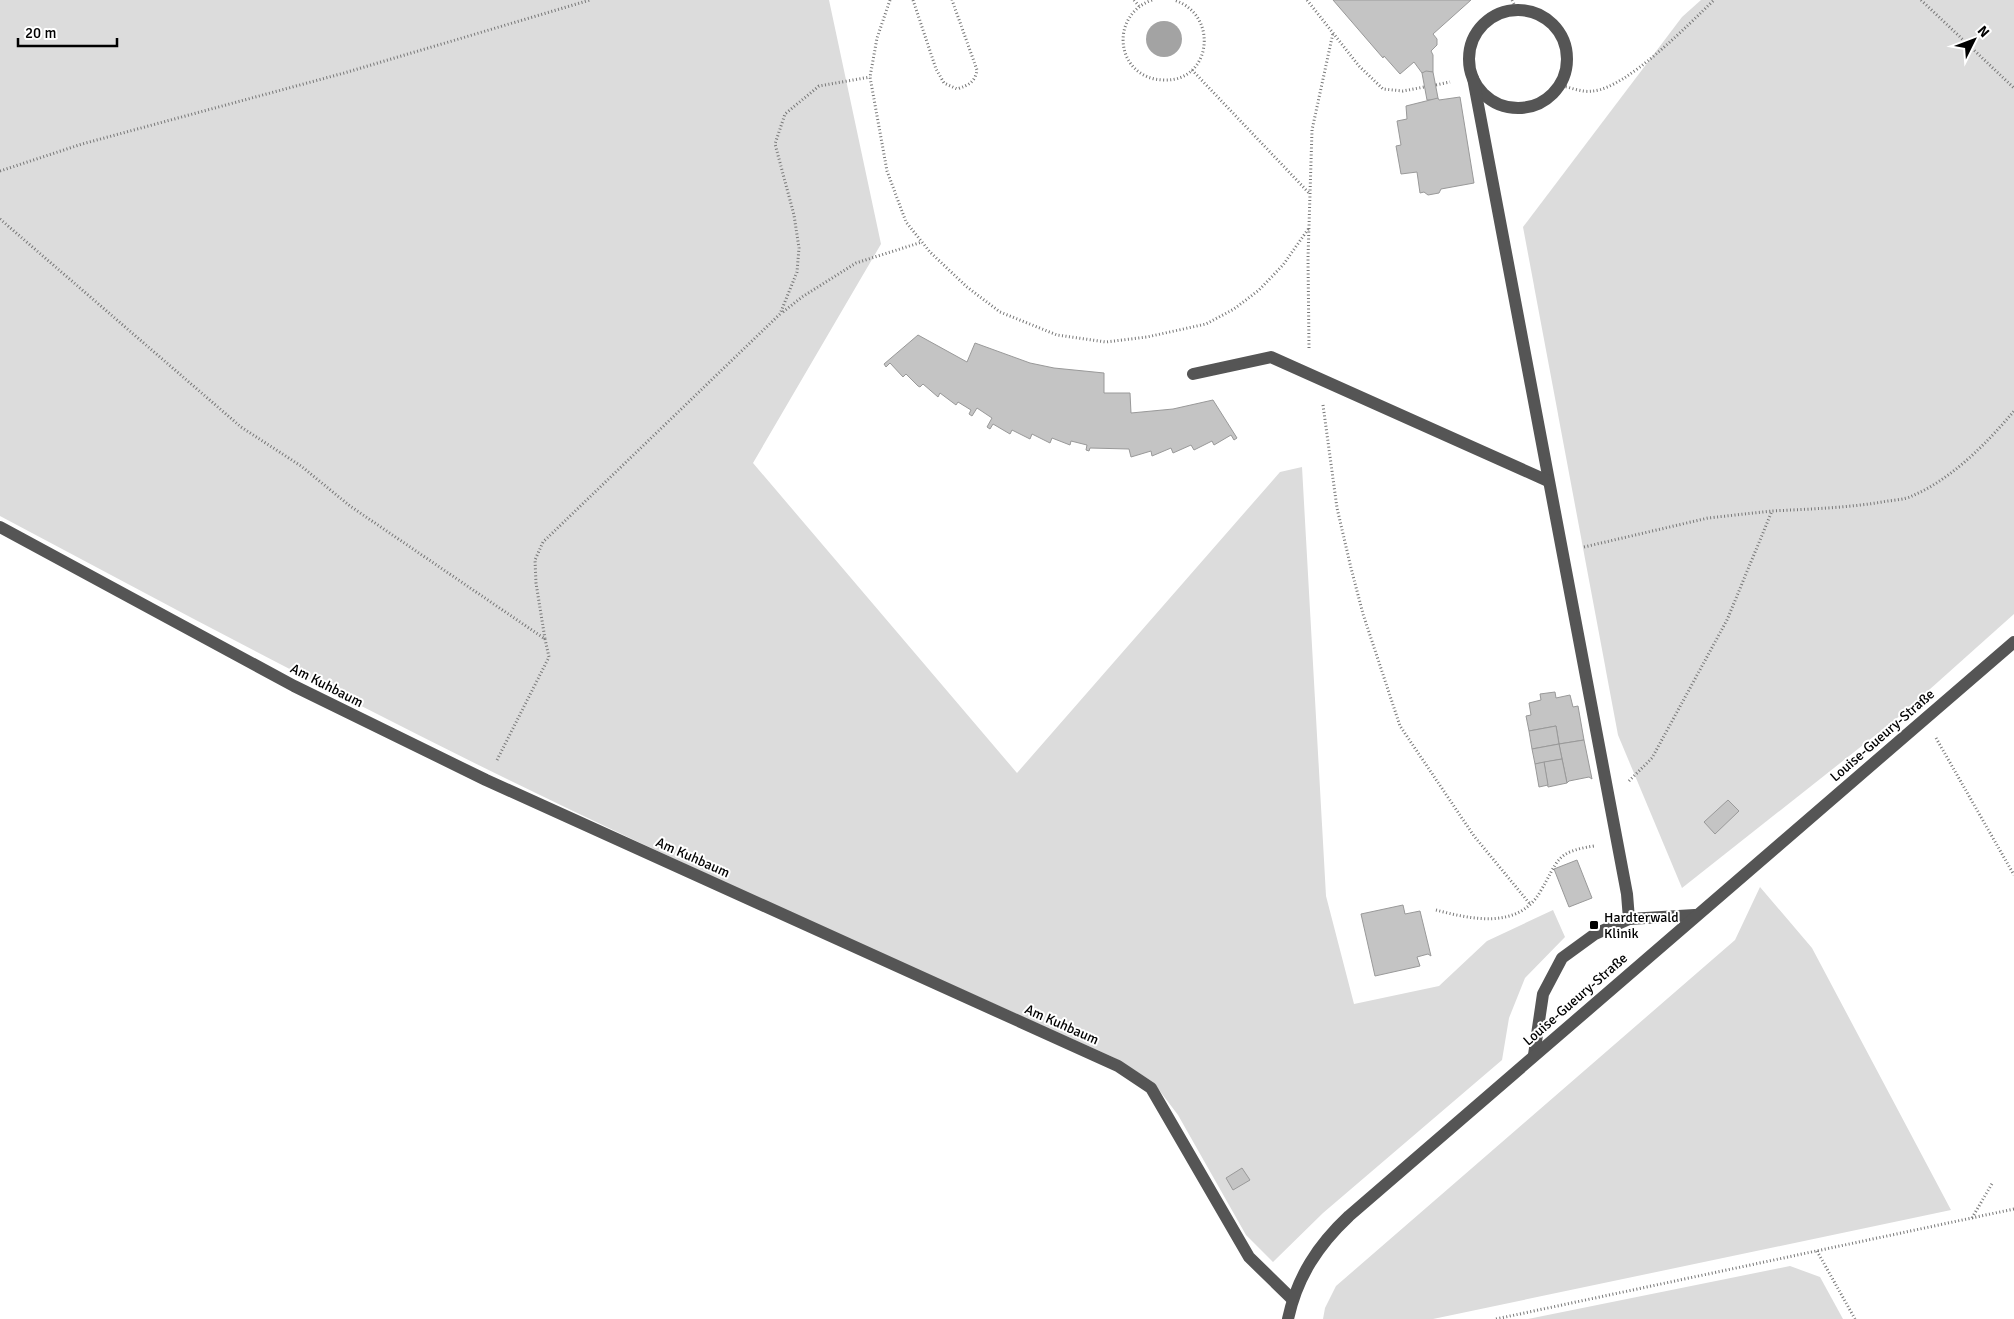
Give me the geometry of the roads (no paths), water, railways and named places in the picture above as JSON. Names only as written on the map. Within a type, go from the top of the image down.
[{"type":"street","points":[[1472,78],[1488,98],[1498,104],[1512,108],[1538,103],[1550,96],[1559,85],[1566,64],[1564,42],[1556,29],[1545,19],[1515,5],[1487,20],[1476,32],[1470,47],[1469,63],[1617,843],[1629,919]]},
{"type":"street","points":[[1193,374],[1271,357],[1548,481]]},
{"type":"street","name":"Am Kuhbaum","points":[[0,527],[294,686],[486,780],[1118,1066],[1151,1088],[1249,1257],[1292,1299]]},
{"type":"street","name":"Louise-Gueury-Straße","points":[[1288,1319],[1292,1299],[1315,1252],[1334,1229],[2014,642]]},
{"type":"street","points":[[1534,1055],[1542,994],[1562,958],[1595,934],[1629,919],[1695,916]]},
{"type":"place","name":"Hardterwald Klinik","points":[[1594,925]]}]
